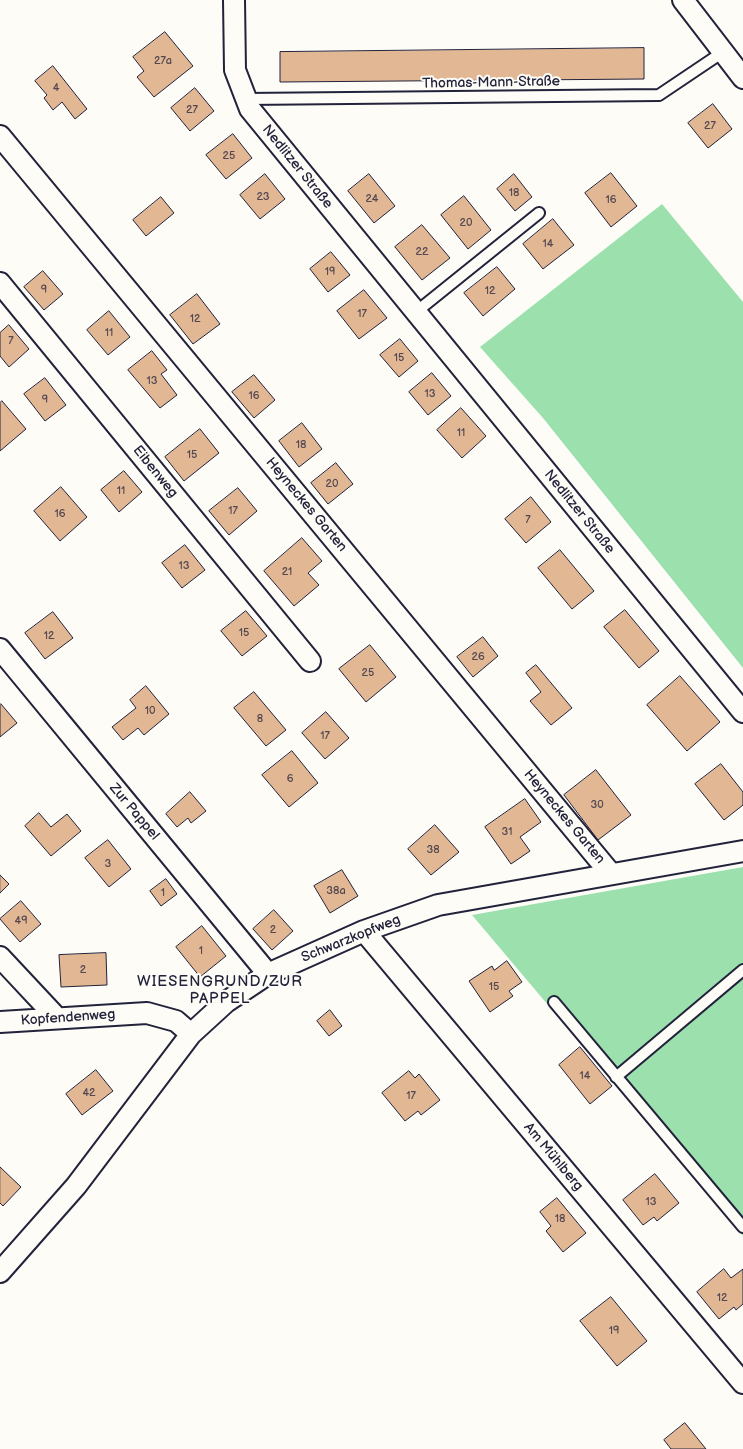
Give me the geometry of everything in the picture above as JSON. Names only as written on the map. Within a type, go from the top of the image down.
[{"type":"street","name":"Nedlitzer Straße","points":[[234,0],[235,70],[250,109],[743,712]]},
{"type":"street","points":[[683,0],[743,78]]},
{"type":"street","name":"Heyneckes Garten","points":[[0,136],[611,874]]},
{"type":"street","name":"Eibenweg","points":[[0,283],[310,661]]},
{"type":"street","name":"Zur Pappel","points":[[0,650],[268,974]]},
{"type":"street","name":"Schwarzkopfweg","points":[[0,1272],[76,1186],[191,1034],[226,1002],[268,974],[364,931],[438,905],[743,851]]},
{"type":"street","name":"Am Mühlberg","points":[[364,931],[743,1383]]},
{"type":"street","points":[[0,957],[57,1018]]},
{"type":"street","name":"Kopfendenweg","points":[[0,1022],[147,1013],[176,1021],[191,1034]]},
{"type":"lane","name":"Thomas-Mann-Straße","points":[[246,99],[659,95],[723,52]]},
{"type":"lane","points":[[416,312],[539,213]]},
{"type":"lane","points":[[616,1077],[743,970]]},
{"type":"lane","points":[[554,1002],[743,1228]]},
{"type":"green space","points":[[662,204],[743,302],[743,668],[543,418],[480,347]]},
{"type":"green space","points":[[743,867],[743,1236],[472,915]]},
{"type":"building","points":[[165,32],[193,66],[154,97],[137,77],[144,71],[133,57]]},
{"type":"building","points":[[644,48],[644,79],[280,82],[280,52]]},
{"type":"building","points":[[53,66],[87,109],[75,119],[62,102],[53,110],[44,98],[47,95],[35,81]]},
{"type":"building","points":[[195,88],[214,111],[190,131],[171,108]]},
{"type":"building","points":[[713,104],[732,129],[708,148],[688,123]]},
{"type":"building","points":[[233,134],[252,158],[226,179],[206,155]]},
{"type":"building","points":[[611,173],[637,206],[611,227],[585,193]]},
{"type":"building","points":[[265,174],[285,199],[260,219],[240,195]]},
{"type":"building","points":[[369,174],[395,206],[374,223],[348,191]]},
{"type":"building","points":[[514,174],[532,197],[515,211],[497,189]]},
{"type":"building","points":[[464,196],[491,230],[468,249],[441,215]]},
{"type":"building","points":[[161,197],[174,213],[146,236],[133,220]]},
{"type":"building","points":[[553,219],[574,245],[543,269],[523,244]]},
{"type":"building","points":[[422,225],[450,258],[422,280],[395,247]]},
{"type":"building","points":[[331,252],[350,275],[328,292],[310,269]]},
{"type":"building","points":[[497,267],[515,289],[483,316],[464,293]]},
{"type":"building","points":[[43,271],[63,294],[44,310],[24,287]]},
{"type":"building","points":[[364,290],[387,318],[359,339],[337,311]]},
{"type":"building","points":[[197,294],[220,324],[193,344],[170,315]]},
{"type":"building","points":[[109,311],[130,337],[108,355],[87,330]]},
{"type":"building","points":[[9,325],[29,349],[9,367],[0,356],[0,333]]},
{"type":"building","points":[[400,339],[418,361],[399,377],[380,355]]},
{"type":"building","points":[[152,351],[167,370],[161,374],[177,395],[160,408],[128,370]]},
{"type":"building","points":[[432,373],[451,396],[428,415],[409,392]]},
{"type":"building","points":[[254,375],[275,400],[254,418],[232,392]]},
{"type":"building","points":[[45,378],[66,405],[45,421],[24,394]]},
{"type":"building","points":[[2,401],[26,429],[0,451],[0,403]]},
{"type":"building","points":[[461,408],[486,436],[462,458],[437,430]]},
{"type":"building","points":[[302,423],[322,449],[299,467],[279,441]]},
{"type":"building","points":[[200,429],[219,453],[184,481],[165,457]]},
{"type":"building","points":[[336,463],[353,484],[328,504],[311,483]]},
{"type":"building","points":[[124,471],[142,492],[119,512],[101,490]]},
{"type":"building","points":[[61,487],[87,517],[60,541],[34,511]]},
{"type":"building","points":[[238,488],[257,511],[229,535],[209,511]]},
{"type":"building","points":[[531,497],[551,522],[526,543],[505,519]]},
{"type":"building","points":[[302,538],[322,561],[308,573],[319,585],[294,606],[264,571]]},
{"type":"building","points":[[185,545],[205,570],[182,588],[162,563]]},
{"type":"building","points":[[560,550],[594,591],[572,609],[538,568]]},
{"type":"building","points":[[625,610],[659,651],[639,668],[604,627]]},
{"type":"building","points":[[246,611],[267,636],[242,656],[221,631]]},
{"type":"building","points":[[53,612],[73,638],[45,659],[25,633]]},
{"type":"building","points":[[483,637],[498,656],[473,677],[457,657]]},
{"type":"building","points":[[370,645],[396,677],[366,702],[339,669]]},
{"type":"building","points":[[536,665],[572,708],[551,725],[530,701],[541,692],[526,673]]},
{"type":"building","points":[[680,676],[720,722],[687,751],[647,705]]},
{"type":"building","points":[[146,686],[169,714],[144,735],[138,728],[123,740],[112,727],[136,708],[130,700]]},
{"type":"building","points":[[254,692],[286,730],[266,746],[234,708]]},
{"type":"building","points":[[0,705],[17,723],[0,737]]},
{"type":"building","points":[[326,712],[349,738],[325,759],[302,733]]},
{"type":"building","points":[[292,751],[318,783],[289,807],[262,775]]},
{"type":"building","points":[[721,764],[743,792],[743,805],[724,820],[695,784]]},
{"type":"building","points":[[596,770],[631,815],[598,840],[564,795]]},
{"type":"building","points":[[190,792],[206,811],[191,823],[188,818],[177,827],[166,814]]},
{"type":"building","points":[[525,799],[541,822],[520,837],[530,851],[511,864],[485,827]]},
{"type":"building","points":[[39,813],[51,827],[67,814],[81,831],[51,856],[25,826]]},
{"type":"building","points":[[435,825],[459,852],[431,875],[408,849]]},
{"type":"building","points":[[108,840],[131,869],[109,887],[85,858]]},
{"type":"building","points":[[342,870],[358,896],[330,913],[314,886]]},
{"type":"building","points":[[0,875],[9,884],[0,893]]},
{"type":"building","points":[[166,879],[177,894],[161,906],[150,891]]},
{"type":"building","points":[[21,901],[41,924],[20,942],[0,919]]},
{"type":"building","points":[[274,910],[293,931],[272,950],[253,929]]},
{"type":"building","points":[[202,926],[226,956],[200,977],[176,947]]},
{"type":"building","points":[[106,953],[107,985],[61,987],[59,955]]},
{"type":"building","points":[[507,961],[522,982],[509,991],[513,996],[490,1012],[469,981],[492,966],[494,970]]},
{"type":"building","points":[[330,1010],[342,1026],[329,1036],[317,1021]]},
{"type":"building","points":[[580,1047],[612,1086],[590,1104],[559,1065]]},
{"type":"building","points":[[96,1070],[113,1091],[82,1115],[66,1094]]},
{"type":"building","points":[[409,1071],[415,1078],[419,1074],[440,1100],[421,1115],[418,1111],[405,1121],[382,1093]]},
{"type":"building","points":[[0,1167],[21,1187],[3,1206],[0,1203]]},
{"type":"building","points":[[655,1174],[679,1203],[657,1221],[654,1217],[643,1225],[623,1200]]},
{"type":"building","points":[[557,1198],[586,1233],[563,1252],[546,1231],[551,1226],[540,1212]]},
{"type":"building","points":[[724,1269],[731,1278],[743,1269],[743,1304],[736,1310],[734,1307],[719,1319],[697,1292]]},
{"type":"building","points":[[611,1297],[647,1341],[617,1366],[580,1321]]},
{"type":"building","points":[[685,1423],[706,1449],[671,1449],[664,1440]]},
{"type":"district","name":"WIESENGRUND/ZUR PAPPEL","points":[[220,990]]}]
